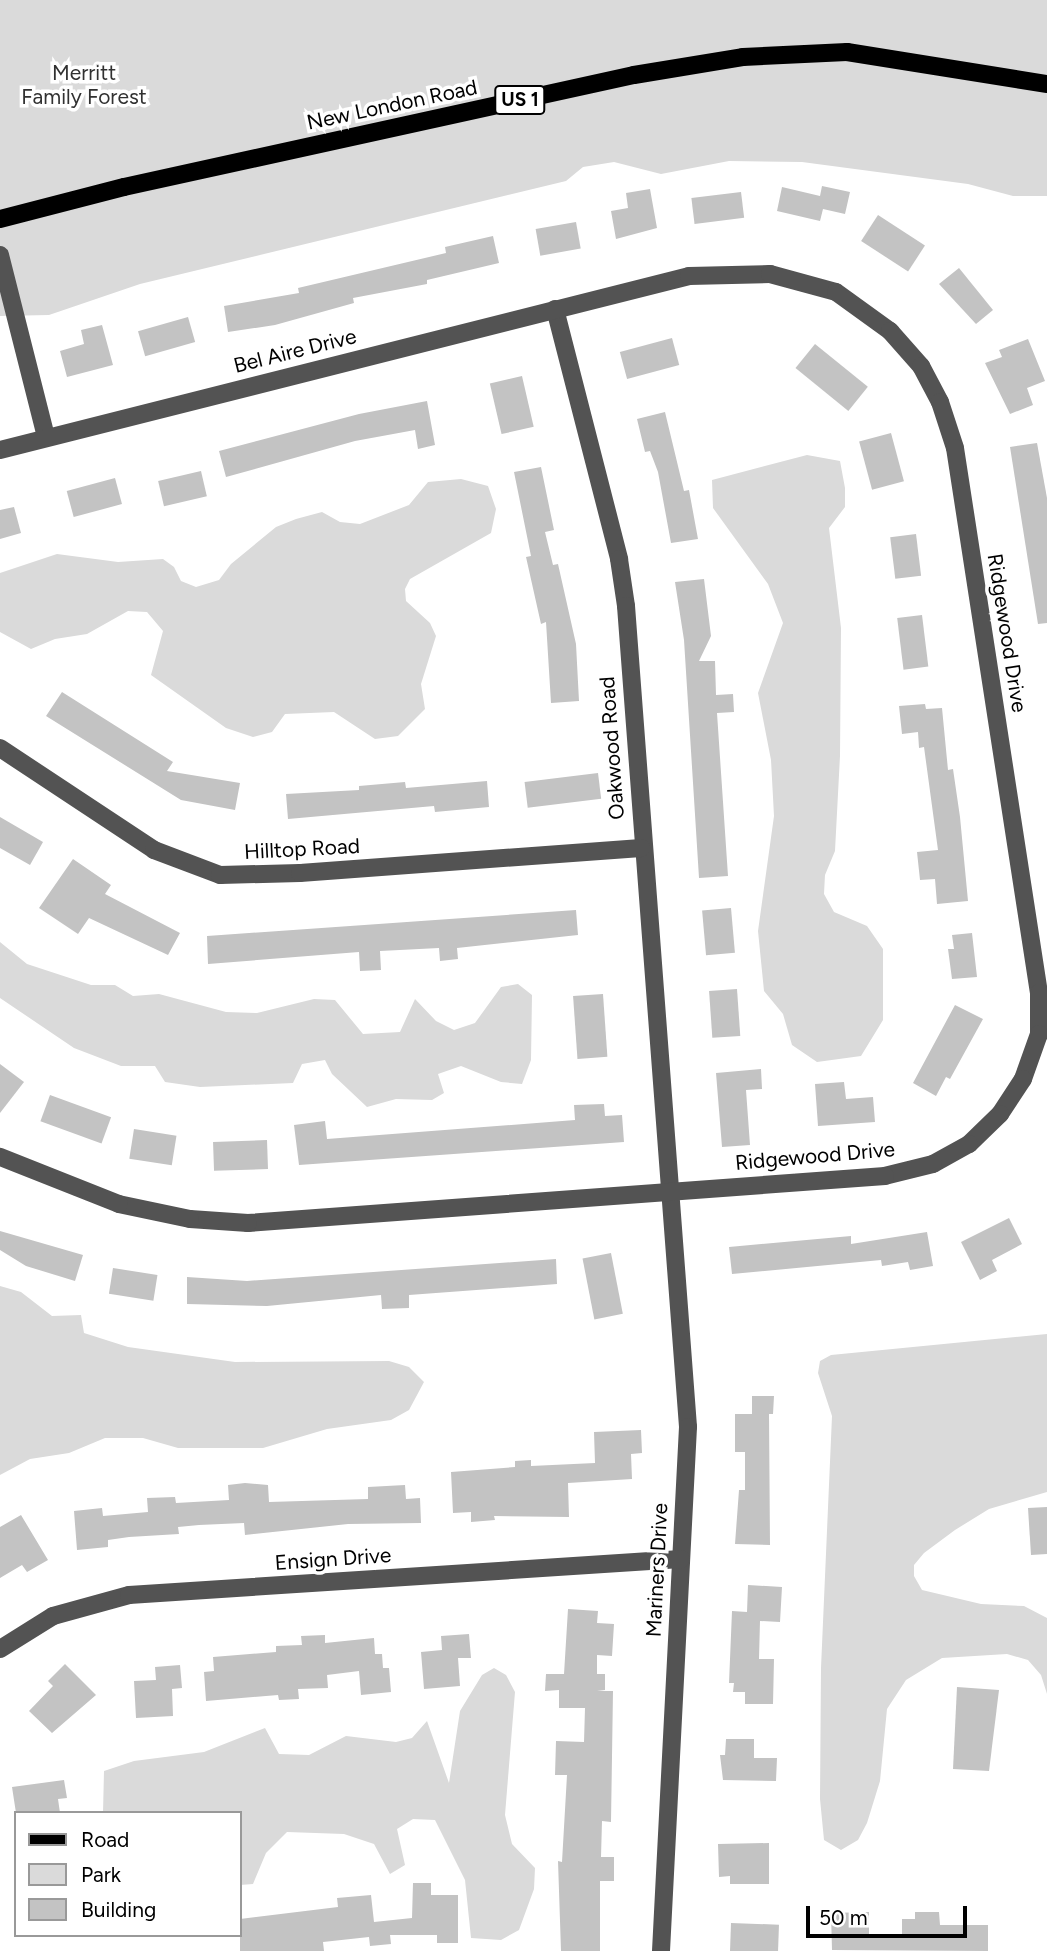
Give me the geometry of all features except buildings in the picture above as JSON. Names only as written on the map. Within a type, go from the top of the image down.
[{"type":"main road","name":"New London Road","points":[[0,219],[124,187],[634,75],[743,57],[847,51],[1047,84]]},
{"type":"street","points":[[0,255],[46,437]]},
{"type":"street","name":"Ridgewood Drive","points":[[0,1157],[120,1204],[190,1219],[248,1223],[884,1177],[933,1164],[977,1137],[1000,1114],[1023,1079],[1038,1034],[1039,993],[955,448],[940,401],[920,366],[891,331],[854,301],[816,283],[782,275],[698,275],[555,309]]},
{"type":"street","name":"Bel Aire Drive","points":[[0,450],[555,309]]},
{"type":"street","name":"Oakwood Road","points":[[555,309],[619,559],[668,1191]]},
{"type":"street","name":"Hilltop Road","points":[[0,748],[154,850],[220,875],[300,873],[641,848]]},
{"type":"street","name":"Mariners Drive","points":[[661,1951],[688,1427],[668,1191]]},
{"type":"street","name":"Ensign Drive","points":[[0,1649],[53,1616],[129,1595],[681,1559]]},
{"type":"green space","name":"Merritt Family Forest","points":[[0,0],[1047,0],[1047,196],[1013,196],[968,184],[802,162],[729,161],[661,174],[614,162],[583,167],[566,181],[140,284],[49,315],[0,316]]},
{"type":"green space","points":[[807,455],[840,461],[845,488],[845,507],[829,528],[841,628],[840,756],[835,851],[825,875],[824,894],[834,912],[867,926],[883,949],[883,1020],[861,1056],[817,1062],[792,1045],[783,1014],[764,991],[758,931],[774,816],[771,760],[758,693],[783,623],[768,584],[713,508],[712,480]]},
{"type":"green space","points":[[461,479],[488,486],[496,509],[491,533],[410,579],[405,589],[406,601],[430,623],[436,636],[421,684],[425,709],[398,736],[375,739],[334,712],[285,714],[272,732],[253,737],[226,728],[151,675],[163,631],[147,612],[128,611],[87,634],[55,639],[31,649],[0,632],[0,573],[57,554],[118,562],[163,559],[174,567],[181,581],[196,587],[219,580],[231,564],[276,527],[322,512],[340,522],[360,524],[409,505],[428,482]]},
{"type":"green space","points":[[0,942],[27,964],[91,985],[115,985],[133,996],[159,994],[226,1012],[257,1013],[314,999],[335,1000],[363,1034],[400,1032],[415,999],[436,1021],[454,1030],[475,1023],[501,987],[518,984],[532,995],[531,1060],[522,1084],[501,1082],[461,1066],[438,1074],[444,1093],[432,1100],[396,1099],[367,1107],[332,1074],[325,1060],[302,1064],[293,1083],[200,1087],[165,1082],[155,1066],[121,1066],[74,1048],[0,998]]},
{"type":"green space","points":[[0,1286],[21,1292],[52,1316],[81,1315],[84,1333],[128,1347],[235,1362],[389,1361],[409,1367],[424,1382],[409,1410],[391,1420],[327,1429],[263,1448],[178,1448],[143,1438],[105,1438],[69,1453],[30,1459],[0,1475]]},
{"type":"green space","points":[[1047,1334],[1047,1492],[989,1509],[955,1530],[924,1553],[914,1565],[914,1576],[922,1590],[981,1604],[1024,1606],[1047,1618],[1047,1694],[1041,1675],[1028,1660],[1007,1654],[942,1658],[906,1680],[887,1709],[880,1781],[867,1823],[858,1840],[841,1850],[824,1840],[820,1799],[821,1668],[832,1416],[818,1373],[820,1361],[831,1355]]},
{"type":"green space","points":[[494,1668],[506,1675],[515,1692],[505,1815],[512,1844],[535,1868],[534,1889],[519,1930],[501,1940],[471,1938],[465,1880],[435,1820],[413,1819],[397,1829],[405,1865],[390,1874],[374,1844],[344,1834],[287,1832],[266,1853],[253,1884],[242,1885],[242,1811],[103,1811],[104,1771],[134,1761],[204,1752],[265,1728],[279,1754],[309,1755],[346,1736],[396,1742],[412,1738],[427,1721],[449,1783],[460,1711],[482,1675]]}]
